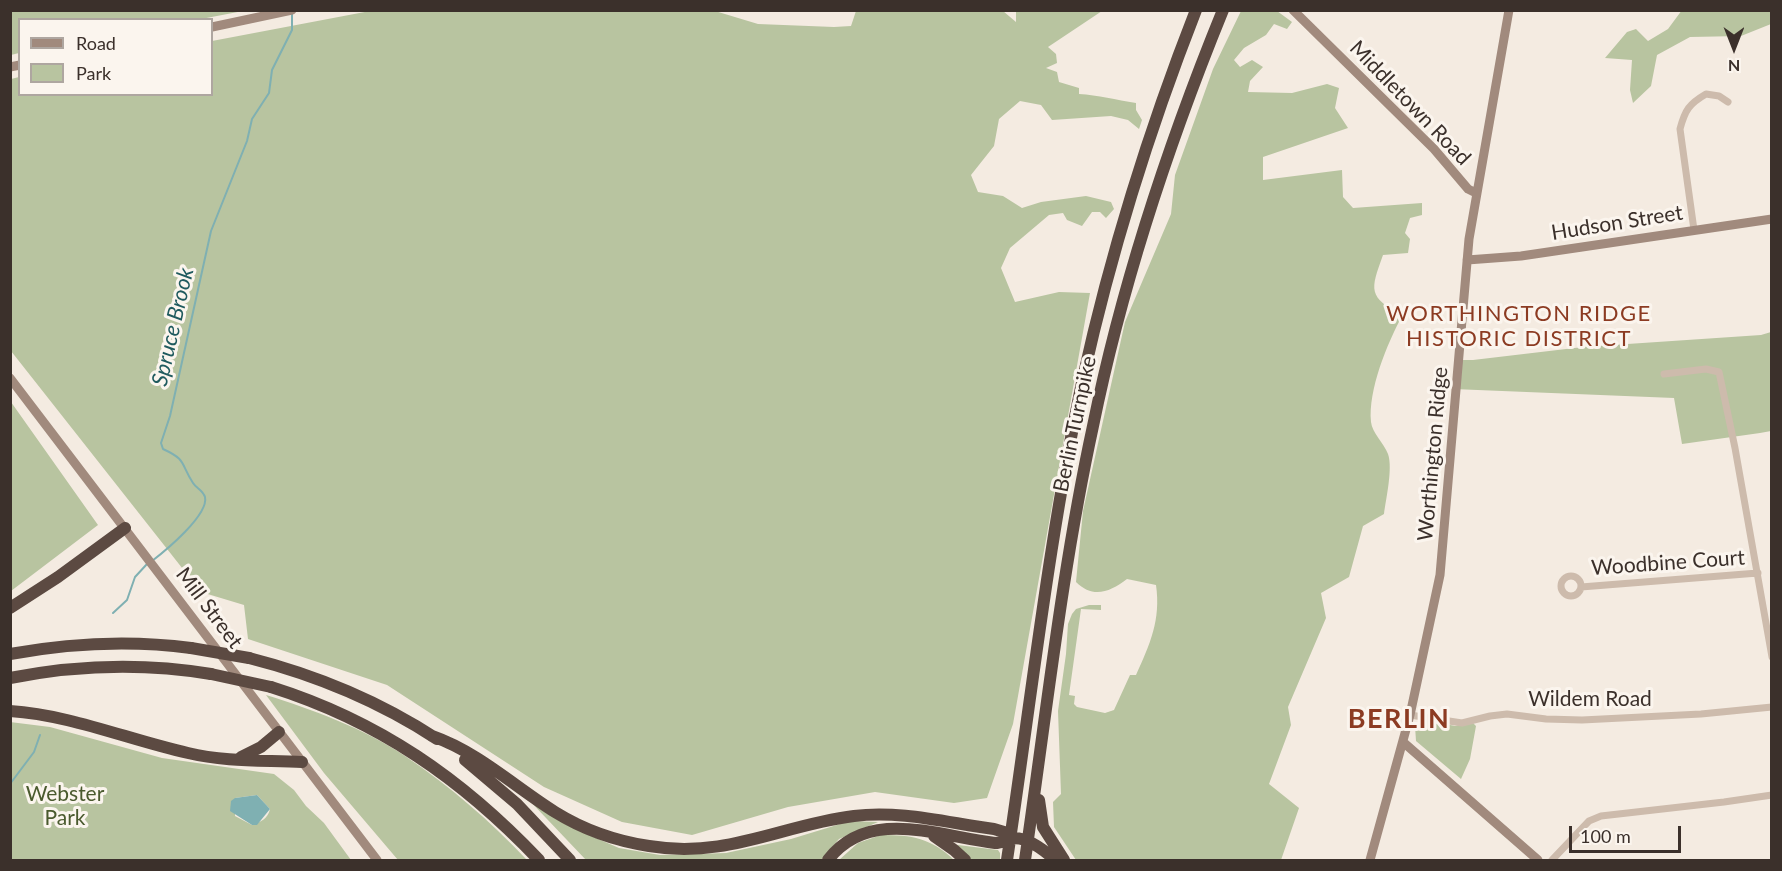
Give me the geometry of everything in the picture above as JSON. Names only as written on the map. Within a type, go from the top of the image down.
[{"type":"highway","name":"Berlin Turnpike","points":[[1007,861],[1055,534],[1083,378],[1106,284],[1131,197],[1169,81],[1196,10]]},
{"type":"highway","name":"Berlin Turnpike","points":[[1025,861],[1075,518],[1102,385],[1154,198],[1223,10]]},
{"type":"highway","points":[[10,608],[58,577],[125,528]]},
{"type":"highway","points":[[10,654],[61,647],[147,644],[191,648],[249,658],[300,673],[381,706],[432,736],[497,786],[570,861]]},
{"type":"highway","points":[[10,678],[71,669],[110,667],[170,669],[211,674],[272,687],[354,720],[415,753],[480,802],[539,861]]},
{"type":"highway","points":[[10,711],[55,718],[189,754],[234,759],[302,762]]},
{"type":"highway","points":[[234,759],[261,747],[279,732]]},
{"type":"highway","points":[[432,736],[462,749],[570,820],[602,834],[650,847],[682,849],[731,846],[838,819],[873,815],[908,817],[994,830],[1006,833],[1010,839]]},
{"type":"highway","points":[[1037,778],[1042,824],[1046,835],[1064,861]]},
{"type":"highway","points":[[828,861],[844,844],[870,831],[895,828],[995,843],[1003,843],[1010,839],[1027,842],[1043,850],[1055,861]]},
{"type":"highway","points":[[925,832],[949,845],[965,861]]},
{"type":"main road","points":[[213,27],[292,10]]},
{"type":"main road","name":"Middletown Road","points":[[1293,10],[1428,143],[1468,189],[1476,193]]},
{"type":"main road","name":"Worthington Ridge","points":[[1370,861],[1410,715],[1440,575],[1467,260],[1476,193],[1509,10]]},
{"type":"main road","name":"Hudson Street","points":[[1467,260],[1531,255],[1772,219]]},
{"type":"main road","name":"Mill Street","points":[[10,378],[377,861]]},
{"type":"main road","points":[[1402,742],[1538,861]]},
{"type":"street","points":[[1694,230],[1680,129],[1684,113],[1693,102],[1706,94],[1719,96],[1728,102]]},
{"type":"street","points":[[1664,374],[1706,369],[1719,372],[1772,657]]},
{"type":"street","name":"Woodbine Court","points":[[1581,587],[1758,573]]},
{"type":"street","name":"Wildem Road","points":[[1410,715],[1462,723],[1507,714],[1546,719],[1582,720],[1701,714],[1772,707]]},
{"type":"street","points":[[1552,861],[1589,821],[1601,816],[1772,795]]},
{"type":"green space","points":[[11,10],[243,10],[206,18],[18,18],[18,53],[11,55]]},
{"type":"green space","points":[[1682,10],[1771,11],[1771,24],[1741,36],[1690,37],[1657,55],[1651,86],[1633,103],[1630,90],[1632,60],[1605,58],[1627,32],[1636,29],[1648,41],[1668,29]]},
{"type":"green space","points":[[370,11],[715,11],[758,24],[834,27],[851,26],[856,11],[1003,11],[1016,22],[1016,11],[1102,11],[1048,47],[1056,54],[1057,63],[1046,68],[1057,72],[1059,82],[1079,88],[1079,94],[1136,103],[1136,110],[1142,120],[1139,129],[1128,120],[1111,116],[1052,120],[1041,105],[1020,101],[999,119],[994,146],[971,175],[978,192],[1003,196],[1022,208],[1041,202],[1086,196],[1111,202],[1114,209],[1106,218],[1100,212],[1092,212],[1082,226],[1067,220],[1063,213],[1049,215],[1010,248],[1001,268],[1015,302],[1059,292],[1090,293],[1013,724],[987,798],[954,803],[875,792],[788,807],[692,835],[622,822],[544,787],[387,685],[248,639],[244,605],[201,592],[11,351],[11,79],[18,77],[18,96],[213,96],[213,41]]},
{"type":"green space","points":[[1241,11],[1277,11],[1292,22],[1287,29],[1274,24],[1266,35],[1244,48],[1234,60],[1240,67],[1252,60],[1263,67],[1250,81],[1248,92],[1292,93],[1327,84],[1339,88],[1335,108],[1348,128],[1263,157],[1263,180],[1342,170],[1343,197],[1353,208],[1422,203],[1422,215],[1410,218],[1405,233],[1410,239],[1408,253],[1383,255],[1374,285],[1375,292],[1383,303],[1402,316],[1390,340],[1372,396],[1372,426],[1388,454],[1390,467],[1384,514],[1363,526],[1349,577],[1321,593],[1326,618],[1288,707],[1291,725],[1269,784],[1299,808],[1281,860],[1076,860],[1054,827],[1053,802],[1061,794],[1058,711],[1068,624],[1076,609],[1089,605],[1101,605],[1101,610],[1081,609],[1069,695],[1075,696],[1074,704],[1077,707],[1105,713],[1114,710],[1130,675],[1136,675],[1150,642],[1157,609],[1156,585],[1127,579],[1108,590],[1095,592],[1089,591],[1076,582],[1083,511],[1125,322],[1171,214],[1175,175],[1213,69]]},
{"type":"green space","points":[[1771,332],[1771,431],[1760,433],[1682,444],[1674,398],[1453,389],[1456,360],[1583,347],[1761,335]]},
{"type":"green space","points":[[11,402],[98,525],[11,591]]},
{"type":"green space","points":[[266,695],[338,721],[405,756],[469,805],[527,860],[398,860],[324,773]]},
{"type":"green space","points":[[1421,719],[1455,726],[1473,723],[1476,726],[1470,759],[1461,779],[1416,741],[1415,726]]},
{"type":"green space","name":"Webster Park","points":[[10,722],[50,727],[162,758],[274,774],[294,790],[306,806],[324,823],[351,860],[11,860]],"holes":[[[257,795],[270,809],[266,818],[252,825],[235,816],[235,798]]]},
{"type":"green space","points":[[527,798],[582,832],[619,848],[660,855],[726,853],[791,839],[850,821],[878,822],[839,839],[821,860],[586,860]]},
{"type":"green space","points":[[881,835],[921,839],[937,847],[954,860],[839,860],[858,843]]},
{"type":"green space","points":[[958,845],[998,850],[1000,860],[971,860],[958,848]]},
{"type":"water","points":[[257,795],[270,809],[257,825],[252,825],[230,811],[231,801],[235,798]]},
{"type":"waterway","name":"Spruce Brook","points":[[152,561],[185,532],[204,505],[204,495],[193,483],[182,463],[176,456],[163,449],[161,443],[170,416],[211,231],[247,141],[252,119],[269,93],[272,70],[292,30],[292,13]]},
{"type":"waterway","name":"Spruce Brook","points":[[113,613],[127,600],[135,577],[147,564]]},
{"type":"waterway","name":"Spruce Brook","points":[[10,784],[34,752],[40,735]]},
{"type":"district","name":"WORTHINGTON RIDGE HISTORIC DISTRICT","points":[[1519,326]]},
{"type":"district","name":"BERLIN","points":[[1399,719]]}]
